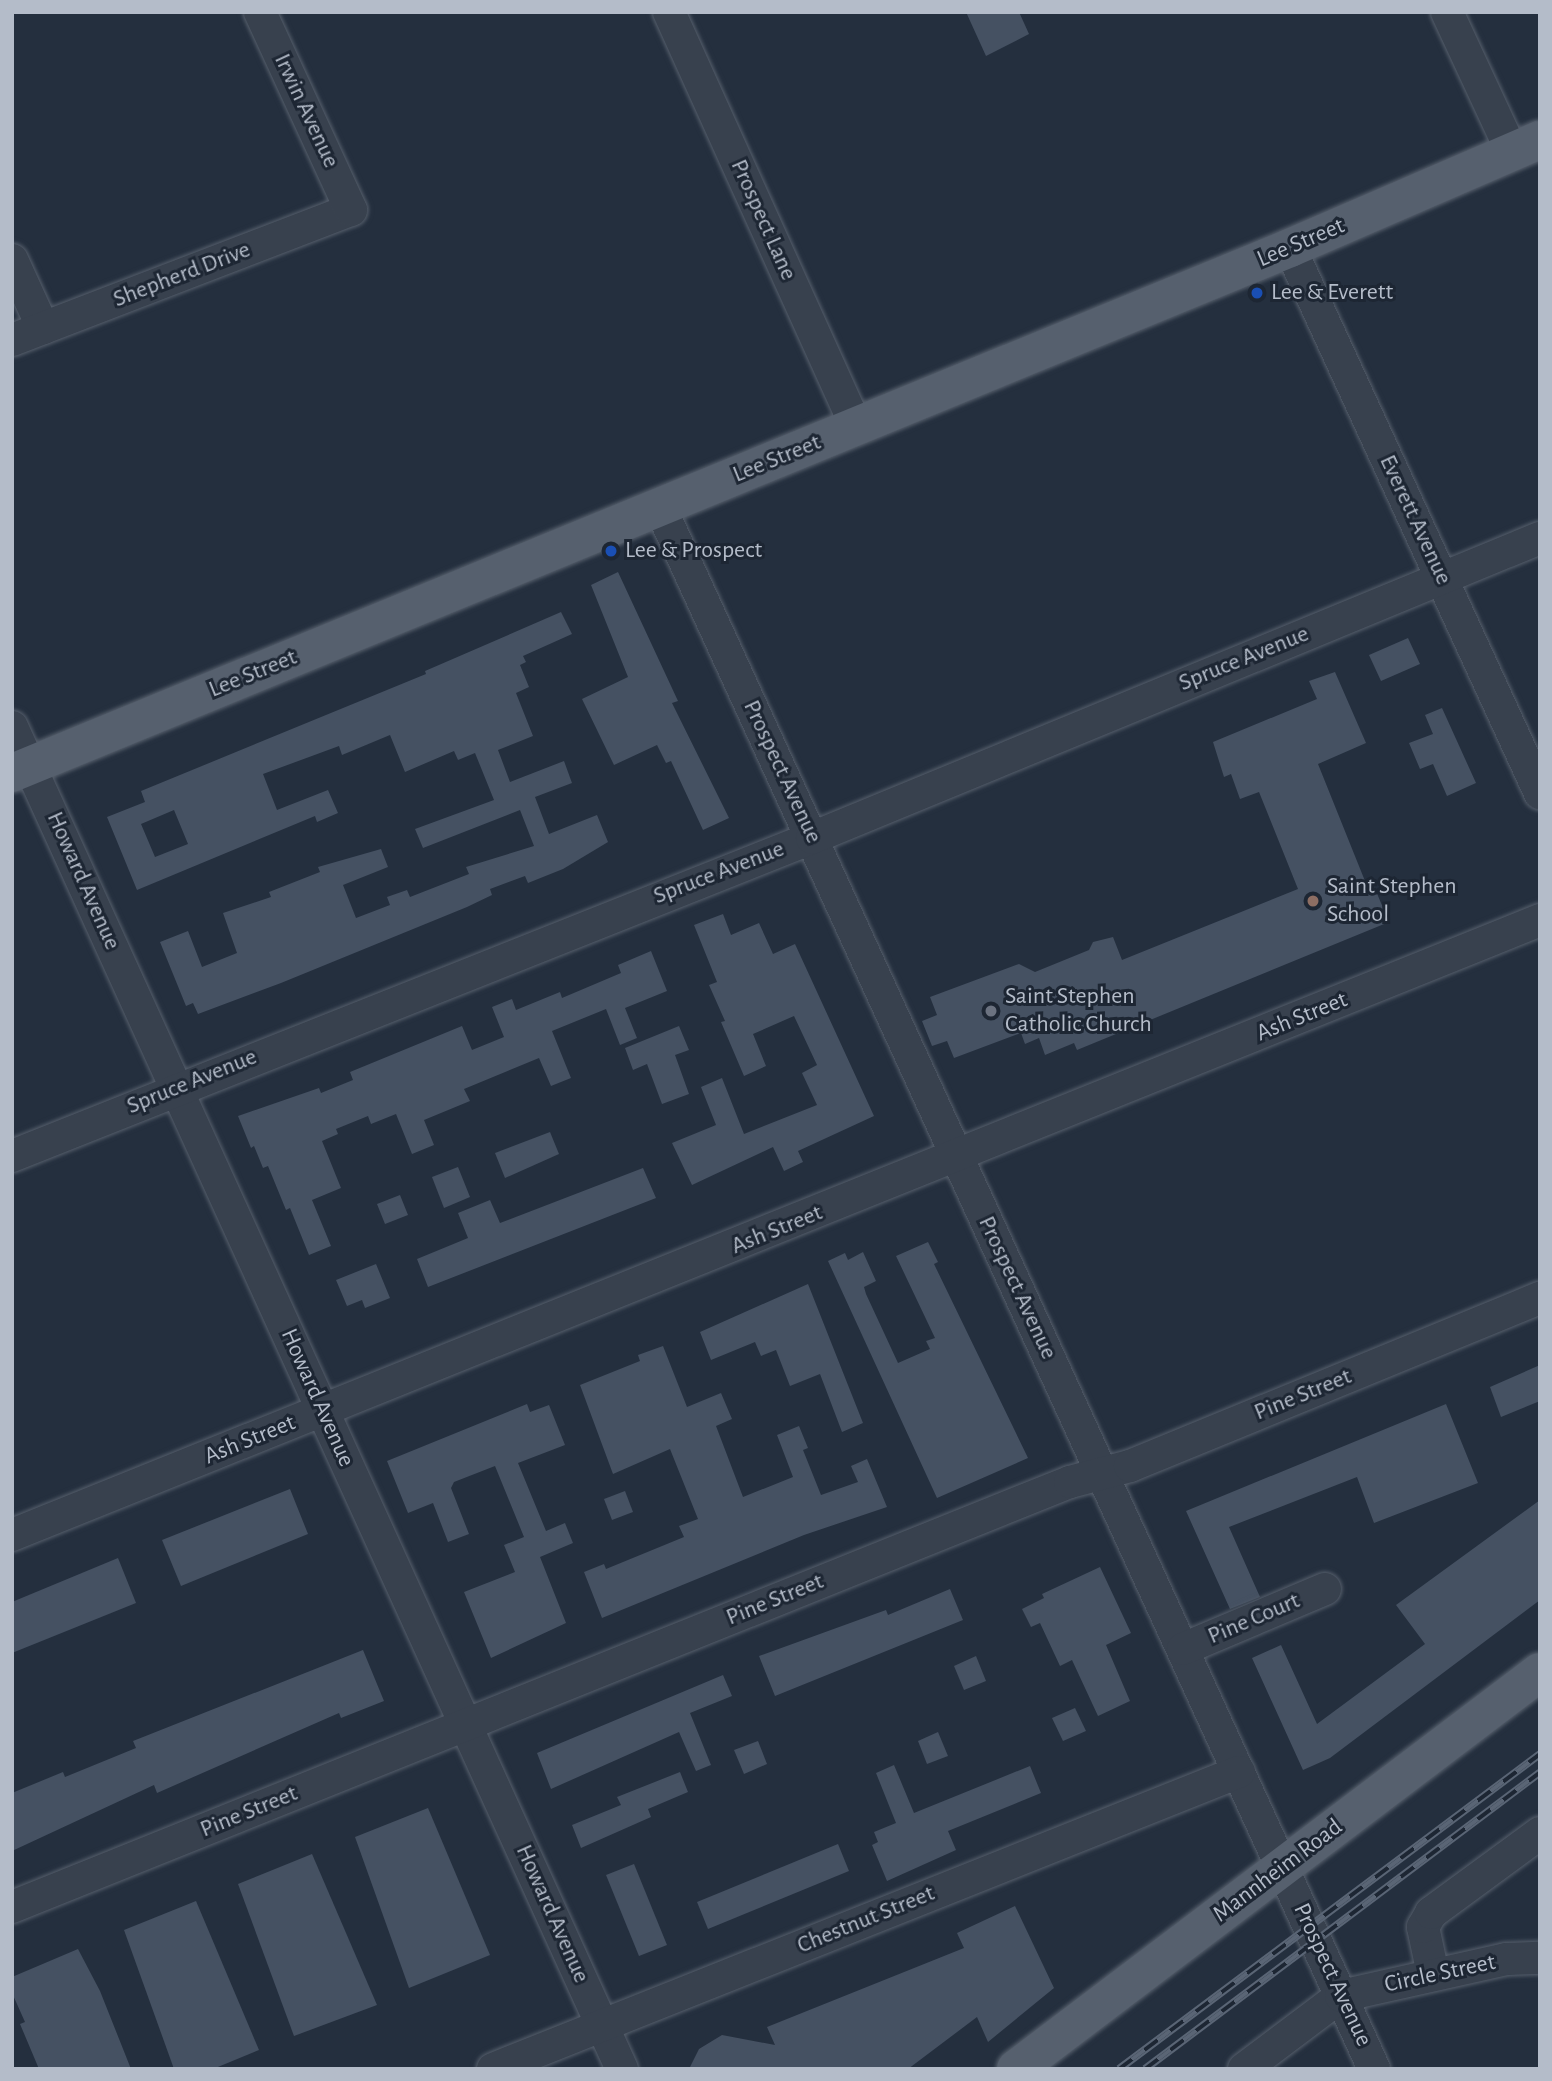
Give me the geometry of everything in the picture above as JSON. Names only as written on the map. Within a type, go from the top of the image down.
[{"type":"main road","name":"Lee Street","points":[[21,770],[1290,248],[1526,146]]},
{"type":"main road","name":"Mannheim Road","points":[[1016,2069],[1540,1672]]},
{"type":"street","name":"Irwin Avenue","points":[[260,12],[351,210]]},
{"type":"street","name":"Prospect Lane","points":[[669,12],[856,427]]},
{"type":"street","points":[[1447,12],[1526,146]]},
{"type":"street","name":"Shepherd Drive","points":[[12,340],[351,210]]},
{"type":"street","name":"Everett Avenue","points":[[1290,248],[1540,793]]},
{"type":"street","points":[[12,260],[43,328]]},
{"type":"street","name":"Prospect Avenue","points":[[660,507],[1374,2069]]},
{"type":"street","name":"Spruce Avenue","points":[[12,1156],[177,1088],[812,838],[1540,538]]},
{"type":"street","name":"Howard Avenue","points":[[12,727],[21,770],[177,1088],[622,2069]]},
{"type":"street","name":"Ash Street","points":[[12,1535],[958,1157],[1540,920]]},
{"type":"street","name":"Pine Street","points":[[12,1907],[1070,1482],[1130,1466],[1540,1298]]},
{"type":"street","name":"Pine Court","points":[[1183,1650],[1325,1589]]},
{"type":"street","name":"Chestnut Street","points":[[493,2069],[1239,1772]]},
{"type":"street","points":[[1433,1974],[1423,1927],[1431,1913],[1540,1833]]},
{"type":"street","name":"Circle Street","points":[[1341,1996],[1506,1959],[1540,1958]]},
{"type":"street","points":[[1244,2069],[1341,1996]]},
{"type":"building","points":[[966,12],[1019,12],[1029,34],[986,56]]},
{"type":"building","points":[[618,572],[678,701],[672,703],[729,818],[703,830],[671,761],[666,763],[657,745],[614,765],[582,699],[628,677],[591,585]]},
{"type":"building","points":[[561,612],[572,634],[523,656],[526,662],[520,665],[529,687],[516,693],[533,736],[498,750],[510,782],[564,761],[572,783],[535,797],[549,834],[597,815],[608,842],[563,869],[528,883],[525,876],[490,889],[492,895],[467,907],[281,983],[198,1014],[193,1003],[186,1006],[160,942],[188,931],[202,967],[237,953],[223,913],[271,897],[269,892],[320,872],[318,867],[381,849],[388,867],[343,885],[356,918],[390,905],[387,897],[407,890],[410,897],[469,874],[466,867],[534,846],[520,810],[423,848],[415,829],[494,800],[475,753],[458,760],[454,751],[405,772],[390,735],[342,755],[339,746],[263,774],[277,810],[328,790],[338,813],[317,822],[315,816],[137,890],[107,817],[145,802],[141,791],[426,674],[425,671]],"holes":[[[174,810],[188,844],[155,857],[141,824]]]},
{"type":"building","points":[[1408,638],[1420,664],[1381,681],[1369,655]]},
{"type":"building","points":[[1335,672],[1366,743],[1318,764],[1367,886],[1373,884],[1389,922],[1077,1050],[1074,1043],[1045,1055],[1039,1038],[1025,1044],[1021,1033],[954,1058],[947,1041],[932,1046],[922,1021],[937,1015],[930,997],[1019,964],[1035,972],[1089,950],[1093,942],[1113,937],[1122,960],[1298,889],[1259,792],[1240,799],[1231,774],[1224,777],[1213,742],[1317,699],[1309,681]]},
{"type":"building","points":[[1442,708],[1476,783],[1447,796],[1433,764],[1420,769],[1409,743],[1433,734],[1425,715]]},
{"type":"building","points":[[723,914],[731,935],[759,923],[773,954],[795,944],[874,1116],[798,1151],[803,1162],[784,1171],[773,1147],[692,1185],[672,1143],[716,1125],[701,1087],[722,1078],[744,1134],[817,1105],[802,1073],[817,1065],[794,1016],[753,1034],[766,1066],[744,1076],[721,1022],[725,1021],[709,985],[717,982],[694,925]]},
{"type":"building","points":[[651,951],[667,991],[625,1008],[637,1038],[620,1045],[606,1009],[552,1031],[571,1078],[551,1086],[539,1058],[464,1089],[470,1101],[424,1120],[434,1145],[412,1154],[396,1114],[371,1124],[368,1116],[336,1129],[338,1134],[322,1141],[341,1188],[312,1200],[331,1246],[309,1255],[290,1208],[286,1210],[268,1166],[263,1168],[254,1146],[251,1148],[238,1116],[319,1088],[321,1093],[353,1080],[350,1072],[462,1026],[472,1050],[504,1037],[492,1007],[512,999],[516,1010],[560,992],[562,998],[621,973],[618,965]]},
{"type":"building","points":[[679,1026],[689,1050],[675,1055],[689,1094],[662,1104],[647,1064],[633,1070],[625,1048]]},
{"type":"building","points":[[550,1132],[559,1154],[505,1178],[495,1153]]},
{"type":"building","points":[[458,1167],[470,1197],[444,1208],[432,1177]]},
{"type":"building","points":[[643,1168],[656,1198],[428,1287],[417,1259],[468,1238],[458,1213],[490,1200],[500,1223]]},
{"type":"building","points":[[400,1195],[408,1215],[385,1224],[377,1204]]},
{"type":"building","points":[[928,1242],[938,1262],[934,1264],[1028,1458],[937,1498],[828,1261],[845,1253],[848,1260],[863,1252],[876,1281],[864,1287],[866,1294],[898,1363],[930,1349],[926,1341],[935,1338],[896,1256]]},
{"type":"building","points":[[376,1264],[390,1298],[365,1308],[362,1300],[347,1306],[336,1280]]},
{"type":"building","points":[[808,1284],[863,1423],[842,1432],[820,1374],[790,1386],[776,1350],[761,1356],[755,1342],[711,1360],[700,1332]]},
{"type":"building","points":[[663,1346],[687,1407],[721,1393],[732,1419],[716,1426],[743,1497],[793,1477],[777,1435],[799,1426],[808,1448],[803,1450],[821,1495],[858,1482],[851,1466],[867,1459],[887,1507],[804,1535],[602,1618],[584,1572],[604,1564],[606,1569],[684,1537],[679,1526],[698,1519],[670,1449],[613,1474],[580,1385],[640,1361],[638,1355]]},
{"type":"building","points":[[1540,1365],[1540,1401],[1501,1417],[1490,1387]]},
{"type":"building","points":[[527,1404],[530,1412],[549,1405],[565,1445],[518,1463],[546,1531],[565,1523],[573,1543],[540,1557],[566,1623],[491,1658],[464,1592],[515,1572],[504,1545],[524,1537],[495,1466],[454,1482],[451,1488],[469,1534],[448,1542],[433,1503],[408,1513],[387,1461]]},
{"type":"building","points":[[1446,1404],[1478,1483],[1374,1523],[1357,1477],[1229,1527],[1260,1597],[1230,1609],[1186,1511]]},
{"type":"building","points":[[290,1489],[308,1534],[181,1586],[162,1540]]},
{"type":"building","points":[[625,1491],[633,1512],[612,1520],[604,1499]]},
{"type":"building","points":[[1540,1500],[1540,1600],[1330,1758],[1303,1770],[1252,1658],[1281,1645],[1317,1724],[1425,1644],[1396,1605]]},
{"type":"building","points":[[118,1558],[136,1603],[12,1653],[12,1602]]},
{"type":"building","points":[[1100,1567],[1131,1633],[1106,1645],[1130,1701],[1098,1716],[1072,1660],[1060,1666],[1040,1623],[1031,1627],[1022,1609],[1044,1598],[1042,1594]]},
{"type":"building","points":[[950,1589],[963,1620],[775,1696],[759,1656],[886,1610],[888,1615]]},
{"type":"building","points":[[363,1650],[384,1701],[341,1718],[339,1713],[157,1793],[154,1785],[12,1851],[12,1793],[63,1772],[65,1777],[136,1748],[133,1741]]},
{"type":"building","points":[[976,1656],[986,1681],[964,1690],[954,1666]]},
{"type":"building","points":[[723,1675],[732,1696],[690,1713],[711,1765],[696,1771],[679,1732],[551,1789],[537,1753]]},
{"type":"building","points":[[1075,1708],[1086,1731],[1063,1741],[1052,1718]]},
{"type":"building","points":[[938,1732],[948,1756],[927,1764],[918,1741]]},
{"type":"building","points":[[758,1741],[767,1764],[744,1774],[734,1750]]},
{"type":"building","points":[[894,1765],[914,1813],[1030,1766],[1041,1793],[948,1831],[956,1850],[887,1881],[872,1845],[878,1842],[874,1832],[896,1823],[876,1773]]},
{"type":"building","points":[[680,1772],[688,1792],[648,1809],[651,1817],[581,1848],[572,1825],[621,1805],[617,1797]]},
{"type":"building","points":[[428,1808],[490,1955],[409,1988],[355,1837]]},
{"type":"building","points":[[838,1844],[849,1871],[708,1929],[697,1902]]},
{"type":"building","points":[[312,1854],[377,2005],[294,2036],[238,1884]]},
{"type":"building","points":[[634,1864],[667,1945],[639,1956],[606,1875]]},
{"type":"building","points":[[196,1901],[259,2050],[213,2069],[174,2069],[124,1930]]},
{"type":"building","points":[[1015,1906],[1054,1988],[988,2042],[977,2017],[908,2069],[689,2069],[699,2049],[722,2035],[775,2045],[767,2027],[964,1948],[957,1933]]},
{"type":"building","points":[[78,1949],[100,1991],[131,2069],[39,2069],[20,2024],[25,2022],[12,1993],[12,1977]]},
{"type":"railway","points":[[1119,2069],[1540,1754]]},
{"type":"railway","points":[[1145,2069],[1540,1772]]},
{"type":"place","name":"Lee & Everett","points":[[1257,293]]},
{"type":"place","name":"Lee & Prospect","points":[[611,551]]},
{"type":"place","name":"Saint Stephen School","points":[[1313,901]]},
{"type":"place","name":"Saint Stephen Catholic Church","points":[[991,1011]]}]
